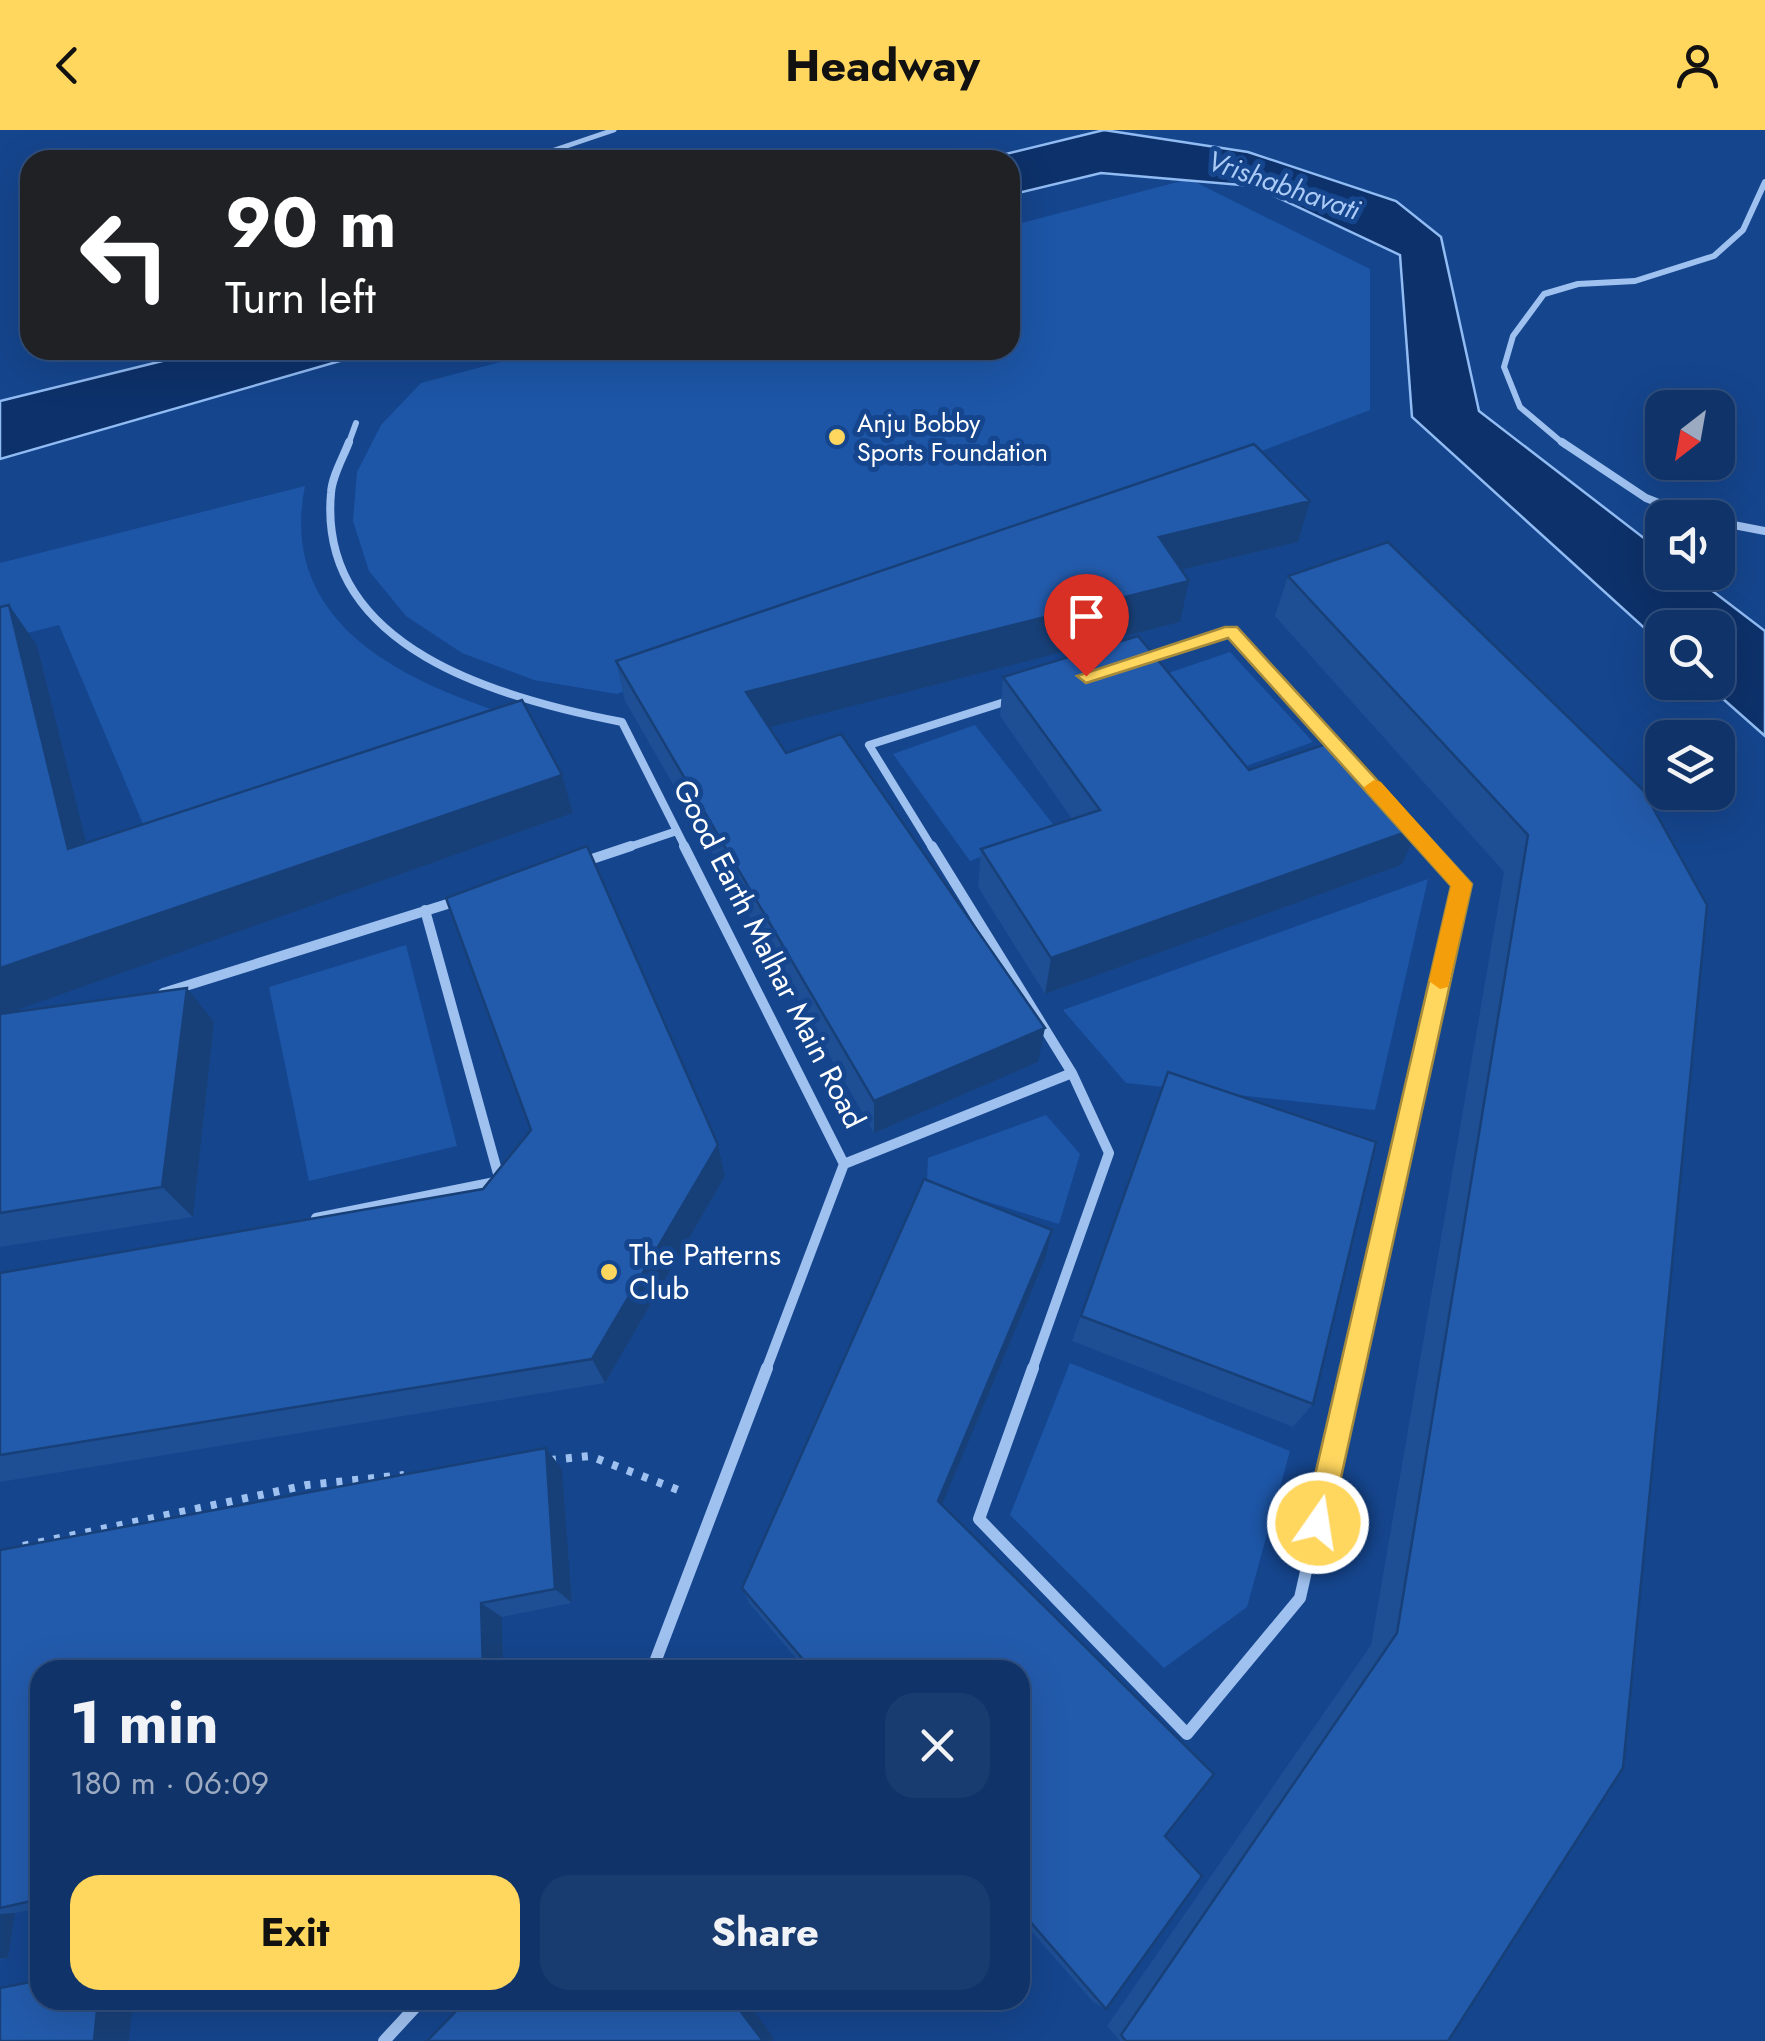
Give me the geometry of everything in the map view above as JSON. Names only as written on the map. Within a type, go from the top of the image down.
[{"type":"street","points":[[1656,500],[1633,490],[1560,441],[1520,407],[1504,367],[1513,336],[1544,294],[1578,284],[1636,281],[1714,256],[1743,230],[1765,182]]},
{"type":"street","name":"Good Earth Malhar Main Road","points":[[356,423],[332,475],[328,530],[335,558],[367,612],[419,656],[490,691],[575,715],[622,722],[844,1164],[656,1660]]},
{"type":"street","points":[[1735,525],[1765,530]]},
{"type":"street","points":[[1136,661],[1231,631],[1347,757]]},
{"type":"street","points":[[850,750],[1021,697]]},
{"type":"street","points":[[869,745],[1072,1073],[1110,1153],[979,1519],[1187,1734],[1300,1598],[1462,884],[1398,814]]},
{"type":"street","points":[[576,864],[677,831]]},
{"type":"street","points":[[152,996],[463,899]]},
{"type":"street","points":[[308,1220],[500,1181],[425,910]]},
{"type":"street","points":[[844,1164],[1072,1073]]},
{"type":"street","points":[[384,2041],[413,2010]]},
{"type":"lane","points":[[555,150],[614,130]]},
{"type":"path","points":[[533,1462],[590,1456],[715,1504]]},
{"type":"path","points":[[19,1547],[307,1485],[420,1473]]},
{"type":"shaded area","name":"Anju Bobby Sports Foundation","points":[[1189,179],[1370,269],[1370,410],[617,694],[534,680],[462,653],[406,616],[369,571],[353,521],[357,472],[381,425],[421,383],[508,360],[1020,360],[1020,223]]},
{"type":"shaded area","points":[[305,486],[301,533],[309,573],[327,607],[353,636],[386,661],[462,699],[503,713],[151,843],[59,625],[0,640],[0,563]]},
{"type":"shaded area","points":[[1230,652],[1313,742],[1235,770],[1154,678]]},
{"type":"shaded area","points":[[975,725],[1056,828],[970,861],[893,754]]},
{"type":"shaded area","points":[[1428,879],[1375,1110],[1126,1083],[1063,1010]]},
{"type":"shaded area","points":[[406,945],[457,1146],[309,1181],[269,987]]},
{"type":"shaded area","points":[[1046,1115],[1080,1154],[1059,1224],[927,1183],[928,1158]]},
{"type":"shaded area","points":[[1070,1363],[1290,1451],[1247,1607],[1164,1668],[1010,1515]]},
{"type":"water","name":"Vrishabhavati","points":[[1104,130],[1248,152],[1396,201],[1441,237],[1479,411],[1645,539],[1645,590],[1711,590],[1765,631],[1765,736],[1724,700],[1735,700],[1735,610],[1645,610],[1645,629],[1412,417],[1400,255],[1253,186],[1101,173],[1020,193],[1020,150]]},
{"type":"water","points":[[166,360],[343,360],[0,459],[0,401]]},
{"type":"building","points":[[1254,444],[1310,501],[1159,537],[1189,581],[746,692],[786,753],[841,734],[1045,1028],[874,1101],[616,661]]},
{"type":"building","points":[[1388,542],[1643,790],[1645,810],[1654,810],[1707,905],[1623,1768],[1448,2041],[1126,2041],[1121,2035],[1397,1633],[1528,835],[1288,576]]},
{"type":"building","points":[[9,605],[68,849],[522,700],[562,775],[0,968],[0,607]]},
{"type":"building","points":[[1138,636],[1249,770],[1341,739],[1420,827],[1051,958],[981,849],[1100,810],[1003,677]]},
{"type":"building","points":[[587,846],[718,1145],[592,1359],[0,1455],[0,1273],[483,1189],[531,1130],[446,898]]},
{"type":"building","points":[[187,988],[162,1187],[0,1213],[0,1014]]},
{"type":"building","points":[[1168,1072],[1376,1142],[1313,1404],[1081,1316]]},
{"type":"building","points":[[924,1179],[1052,1230],[938,1501],[1214,1774],[1165,1836],[1202,1876],[1106,2009],[1030,1922],[1030,1660],[803,1660],[742,1588]]},
{"type":"building","points":[[546,1448],[555,1589],[481,1603],[483,1660],[30,1660],[30,1901],[0,1908],[0,1550]]},
{"type":"building","points":[[30,1982],[30,2010],[97,2010],[94,2041],[0,2041],[0,1988]]},
{"type":"building","points":[[457,2010],[740,2010],[763,2041],[427,2041]]},
{"type":"slow traffic","points":[[1374,787],[1462,884],[1440,981]]},
{"type":"place","name":"Anju Bobby Sports Foundation","points":[[837,437]]},
{"type":"place","name":"The Patterns Club","points":[[609,1272]]},
{"type":"route","points":[[1086,676],[1231,631],[1462,884],[1318,1523]]}]
